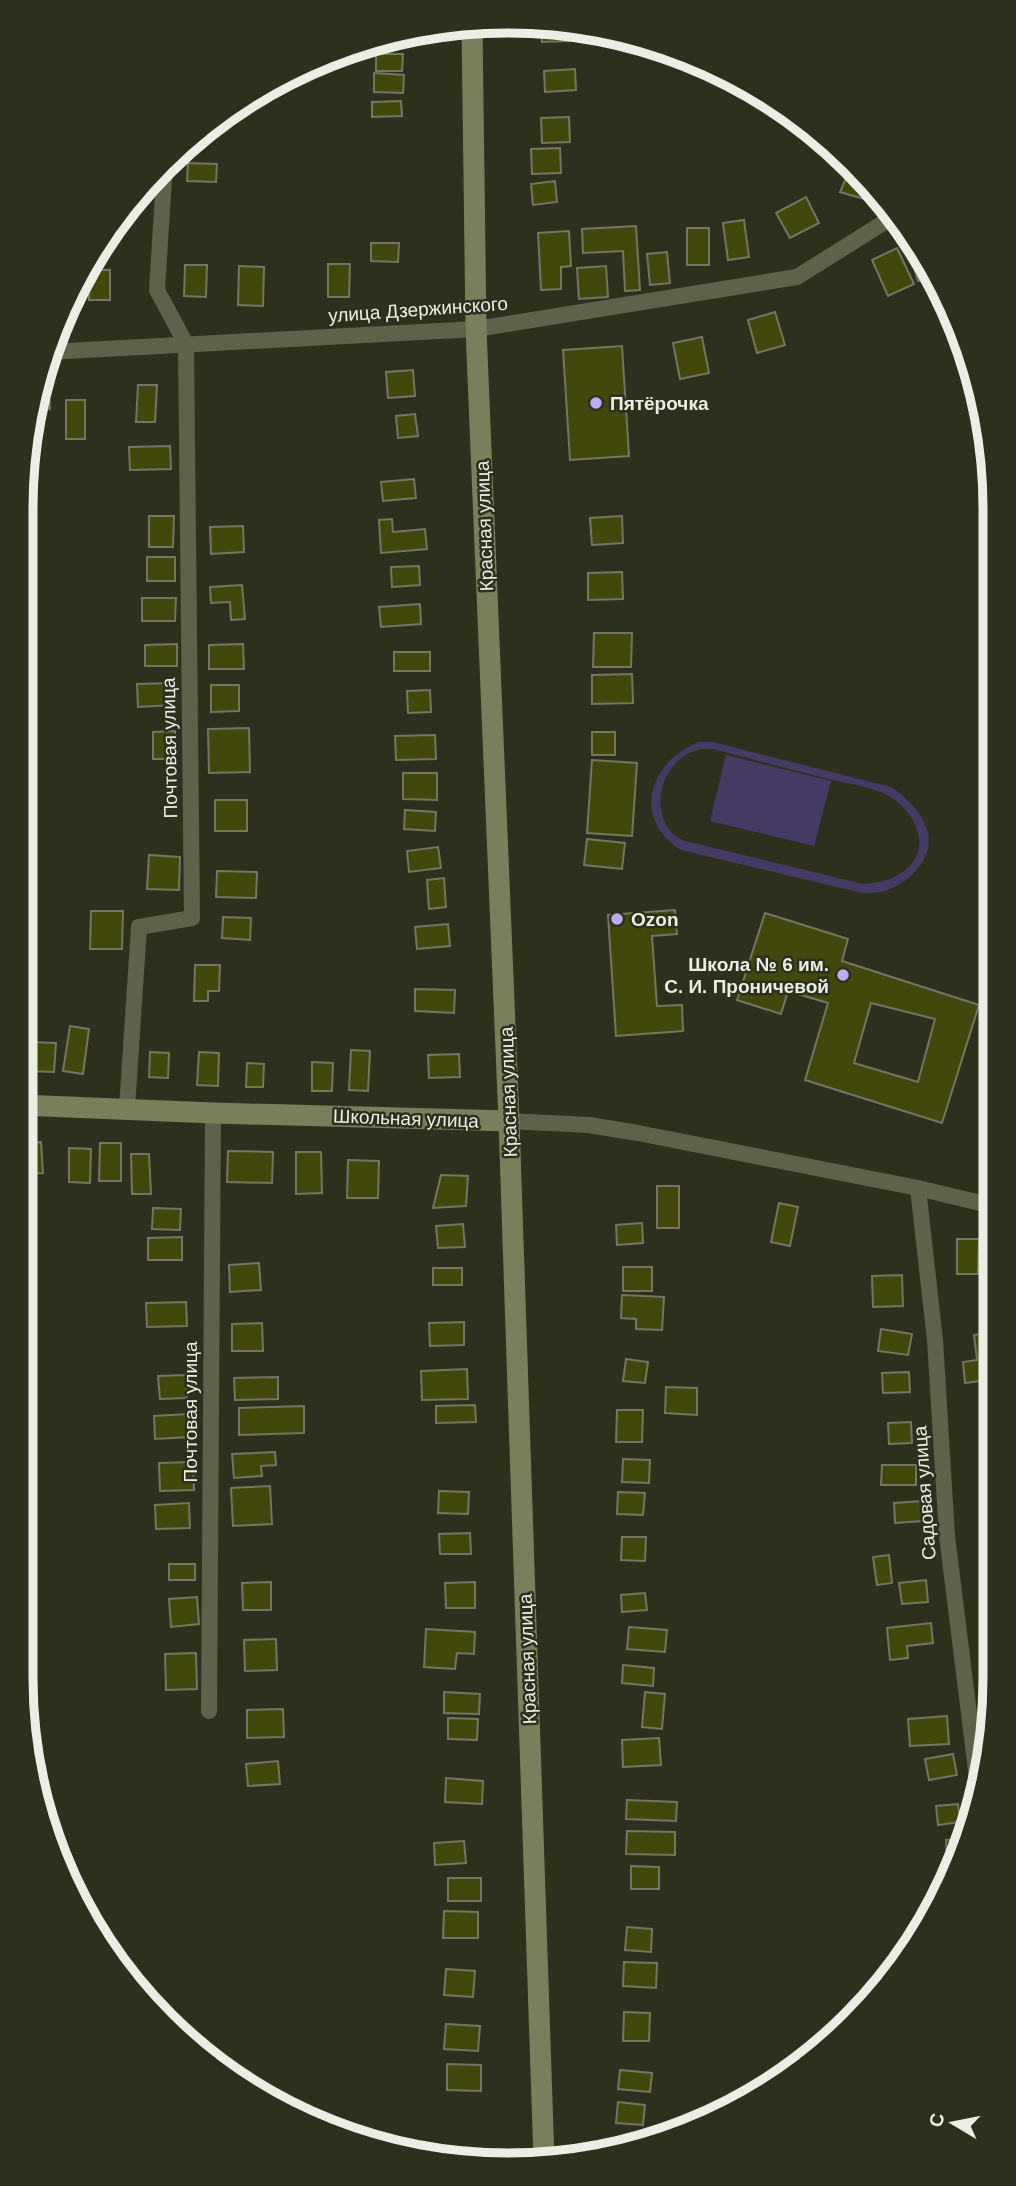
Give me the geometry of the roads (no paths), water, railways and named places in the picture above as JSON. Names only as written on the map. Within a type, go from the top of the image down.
[{"type":"main road","name":"Красная улица","points":[[472,34],[476,329],[509,1121],[544,2152]]},
{"type":"main road","name":"Школьная улица","points":[[33,1105],[509,1121]]},
{"type":"street","points":[[163,182],[157,290],[186,344]]},
{"type":"street","name":"улица Дзержинского","points":[[59,351],[476,329],[797,277],[886,221]]},
{"type":"street","name":"Почтовая улица","points":[[127,1108],[139,927],[192,918],[186,344]]},
{"type":"street","name":"Почтовая улица","points":[[209,1711],[213,1113]]},
{"type":"street","name":"Школьная улица","points":[[509,1121],[589,1125],[638,1133],[918,1188],[983,1204]]},
{"type":"street","name":"Садовая улица","points":[[918,1188],[935,1340],[947,1536],[975,1763]]},
{"type":"place","name":"Пятёрочка","points":[[596,403]]},
{"type":"place","name":"Ozon","points":[[617,919]]},
{"type":"place","name":"Школа № 6 им. С. И. Проничевой","points":[[843,975]]}]
